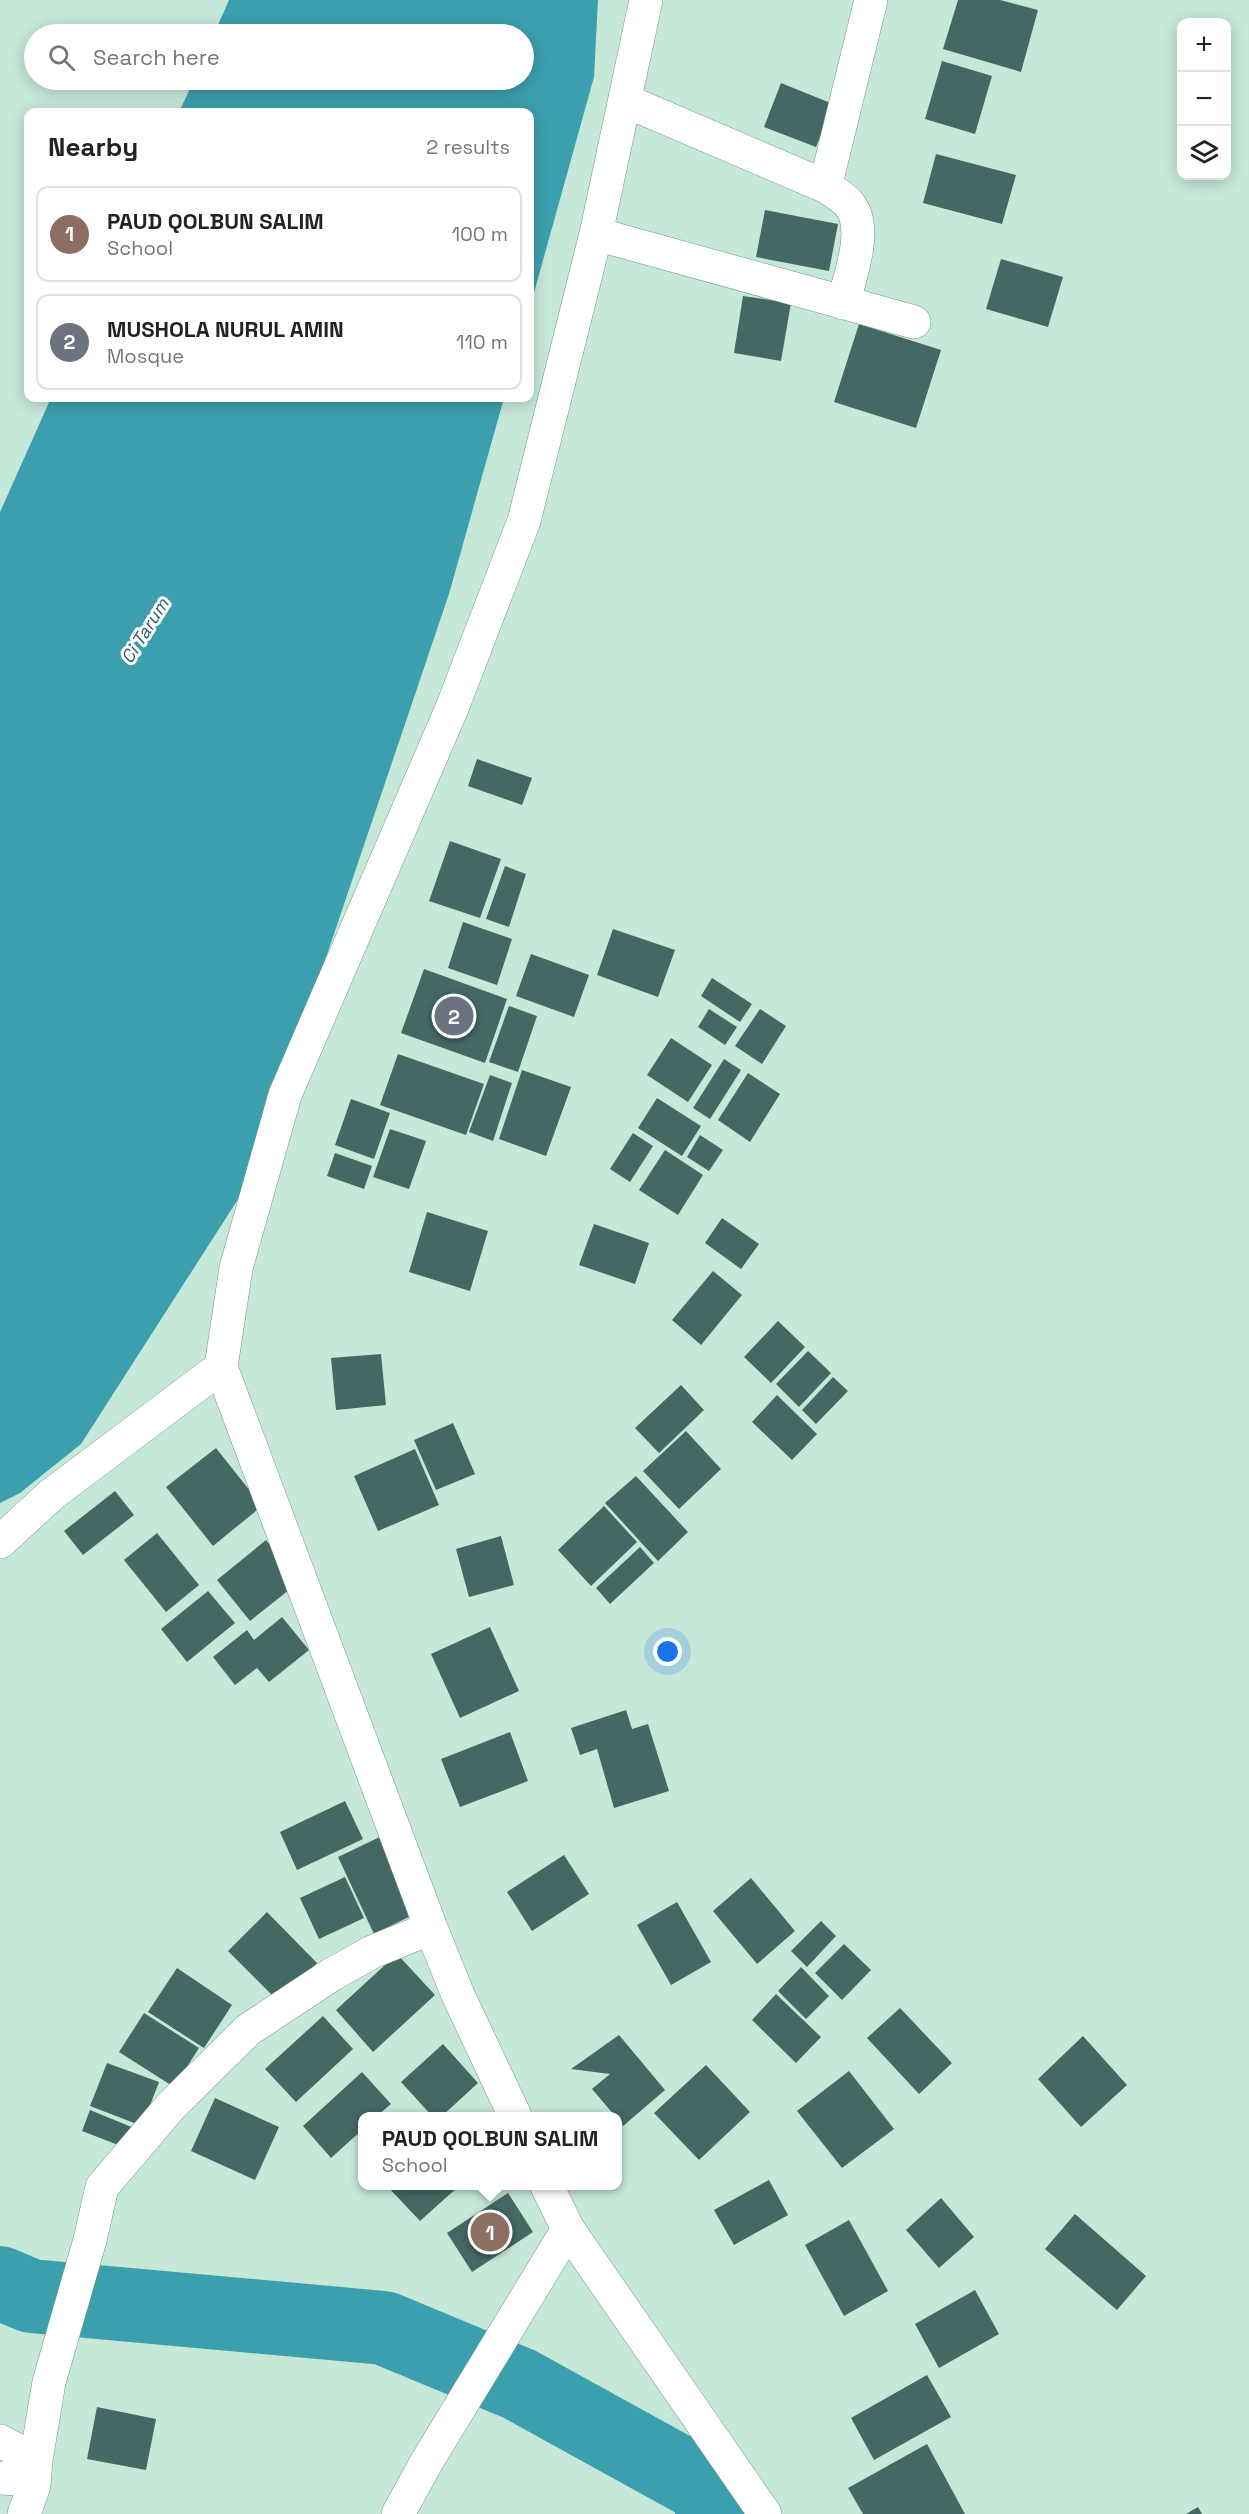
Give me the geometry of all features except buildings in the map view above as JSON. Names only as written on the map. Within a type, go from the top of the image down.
[{"type":"street","points":[[513,2112],[458,1995],[431,1928],[220,1367],[236,1268],[285,1095],[452,708],[524,520],[596,234],[646,0]]},
{"type":"street","points":[[827,187],[872,0]]},
{"type":"street","points":[[626,101],[827,187],[850,205],[858,224],[858,242],[843,303]]},
{"type":"street","points":[[596,234],[914,322]]},
{"type":"street","points":[[0,1542],[51,1495],[220,1367]]},
{"type":"street","points":[[31,2487],[49,2382],[90,2240],[102,2187],[171,2106],[248,2030],[331,1975],[372,1952],[431,1928]]},
{"type":"street","points":[[549,2190],[568,2229],[765,2514]]},
{"type":"street","points":[[398,2514],[519,2306],[568,2229]]},
{"type":"street","points":[[0,2441],[31,2487]]},
{"type":"street","points":[[0,2478],[18,2479],[31,2487]]},
{"type":"water","points":[[229,0],[598,0],[594,77],[534,293],[534,108],[181,108],[189,90],[534,90],[534,24],[218,24]]},
{"type":"water","name":"Ci Tarum","points":[[49,402],[503,402],[449,594],[251,1179],[81,1444],[20,1493],[0,1503],[0,512]]},
{"type":"waterway","points":[[0,2283],[31,2296],[384,2328],[519,2384],[702,2485],[717,2514]]},
{"type":"place","name":"MUSHOLA NURUL AMIN","points":[[454,1016]]},
{"type":"place","name":"PAUD QOLBUN SALIM","points":[[490,2232]]}]
